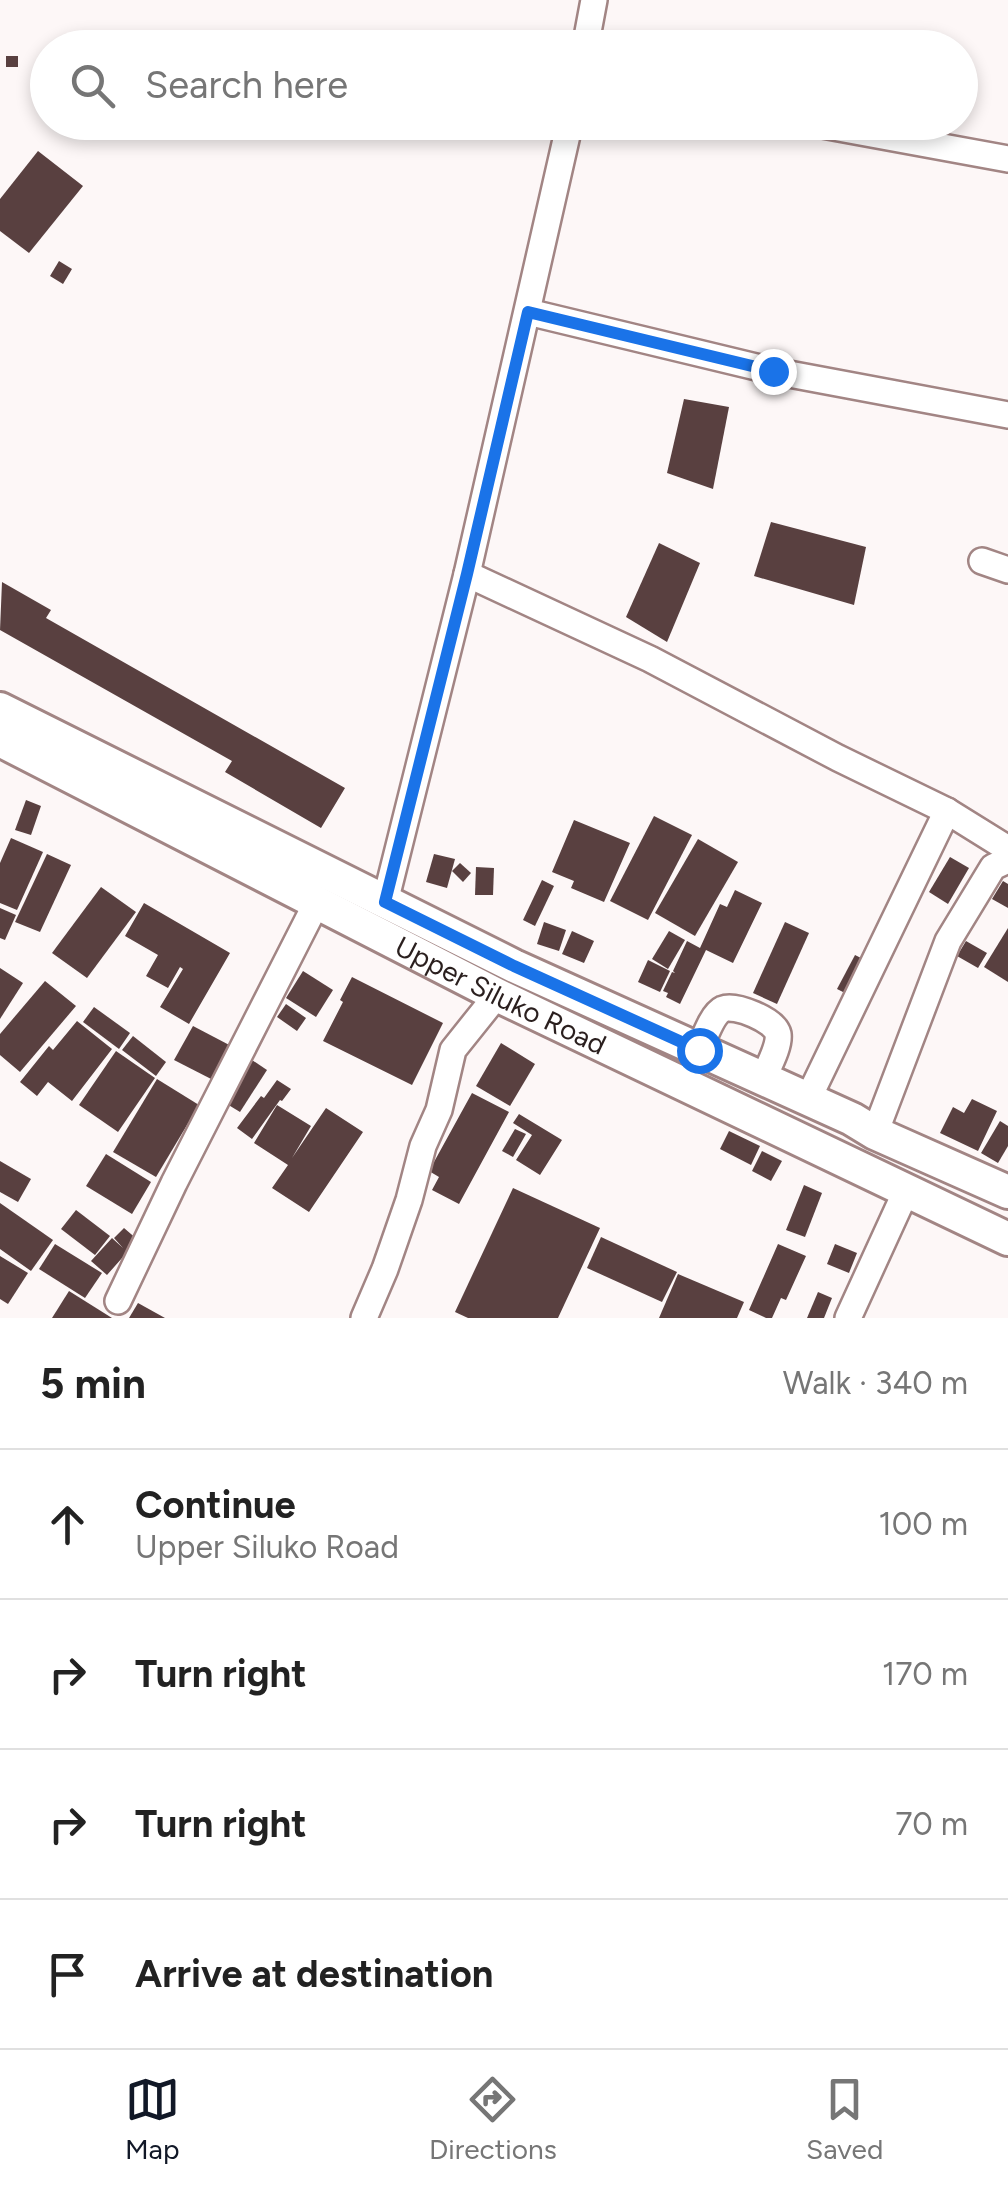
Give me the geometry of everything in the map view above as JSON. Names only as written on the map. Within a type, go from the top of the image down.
[{"type":"main road","name":"Upper Siluko Road","points":[[0,709],[514,966],[1008,1192]]},
{"type":"main road","name":"Upper Siluko Road","points":[[0,740],[497,995],[1008,1239]]},
{"type":"street","points":[[588,30],[594,0]]},
{"type":"street","points":[[385,902],[467,574],[566,140]]},
{"type":"street","points":[[904,140],[1008,159]]},
{"type":"street","points":[[528,312],[773,371],[1008,415]]},
{"type":"street","points":[[982,560],[1008,570]]},
{"type":"street","points":[[467,574],[650,659],[947,812],[1008,849]]},
{"type":"street","points":[[808,1099],[947,812]]},
{"type":"street","points":[[875,1133],[948,941],[993,867],[1008,860]]},
{"type":"street","points":[[118,1301],[316,904]]},
{"type":"street","points":[[364,1318],[385,1269],[423,1146],[440,1110],[453,1050],[497,995]]},
{"type":"street","points":[[699,1050],[718,1012],[725,1008],[736,1008],[770,1022],[777,1029],[778,1038],[763,1079]]},
{"type":"street","points":[[848,1318],[907,1189]]},
{"type":"building","points":[[6,56],[18,56],[18,67],[6,67]]},
{"type":"building","points":[[38,151],[83,186],[29,253],[0,231],[0,199]]},
{"type":"building","points":[[59,261],[72,269],[63,284],[50,276]]},
{"type":"building","points":[[684,399],[729,407],[713,489],[667,473]]},
{"type":"building","points":[[771,522],[866,547],[854,605],[754,576]]},
{"type":"building","points":[[659,543],[700,563],[667,642],[626,617]]},
{"type":"building","points":[[2,582],[51,610],[46,618],[345,788],[321,828],[225,772],[232,761],[0,630]]},
{"type":"building","points":[[26,800],[41,806],[31,835],[15,830]]},
{"type":"building","points":[[654,816],[692,835],[648,920],[610,901]]},
{"type":"building","points":[[574,820],[630,843],[604,902],[571,888],[574,881],[552,872]]},
{"type":"building","points":[[11,838],[43,852],[17,910],[0,903],[0,863]]},
{"type":"building","points":[[698,839],[738,862],[695,936],[655,913]]},
{"type":"building","points":[[47,854],[71,865],[40,932],[15,922]]},
{"type":"building","points":[[434,854],[455,859],[447,888],[426,882]]},
{"type":"building","points":[[950,857],[969,868],[948,904],[929,892]]},
{"type":"building","points":[[460,863],[471,873],[463,882],[452,871]]},
{"type":"building","points":[[476,867],[494,868],[493,895],[475,895]]},
{"type":"building","points":[[542,880],[554,886],[535,926],[523,920]]},
{"type":"building","points":[[1003,881],[1008,884],[1008,908],[992,899]]},
{"type":"building","points":[[101,887],[136,912],[87,978],[52,953]]},
{"type":"building","points":[[735,890],[762,903],[733,963],[706,950],[680,1004],[666,997],[668,993],[663,991],[672,972],[675,973],[687,941],[700,948],[720,904],[727,907]]},
{"type":"building","points":[[144,903],[230,953],[189,1024],[160,1007],[183,969],[180,967],[168,988],[146,976],[158,955],[125,936]]},
{"type":"building","points":[[0,908],[16,915],[5,940],[0,938]]},
{"type":"building","points":[[544,922],[566,930],[559,951],[537,944]]},
{"type":"building","points":[[785,922],[809,933],[777,1004],[753,993]]},
{"type":"building","points":[[1008,928],[1008,982],[984,967]]},
{"type":"building","points":[[572,931],[594,941],[584,963],[562,954]]},
{"type":"building","points":[[669,931],[685,940],[668,969],[652,959]]},
{"type":"building","points":[[966,941],[987,953],[978,968],[957,956]]},
{"type":"building","points":[[855,955],[869,962],[851,996],[837,989]]},
{"type":"building","points":[[648,960],[670,971],[660,992],[638,982]]},
{"type":"building","points":[[0,968],[23,983],[0,1019]]},
{"type":"building","points":[[303,971],[333,990],[316,1017],[286,998]]},
{"type":"building","points":[[352,977],[443,1023],[412,1085],[323,1041]]},
{"type":"building","points":[[45,981],[76,1006],[20,1072],[0,1055],[0,1034]]},
{"type":"building","points":[[286,1004],[306,1018],[297,1031],[277,1017]]},
{"type":"building","points":[[94,1007],[130,1033],[119,1049],[83,1022]]},
{"type":"building","points":[[77,1021],[112,1049],[72,1101],[48,1082],[37,1096],[20,1082],[49,1046],[53,1050]]},
{"type":"building","points":[[193,1026],[235,1048],[217,1082],[174,1060]]},
{"type":"building","points":[[133,1036],[166,1062],[156,1076],[122,1050]]},
{"type":"building","points":[[501,1043],[535,1064],[510,1106],[476,1086]]},
{"type":"building","points":[[116,1051],[155,1078],[118,1132],[79,1105]]},
{"type":"building","points":[[249,1058],[267,1070],[240,1112],[222,1101]]},
{"type":"building","points":[[157,1079],[199,1105],[156,1177],[113,1152]]},
{"type":"building","points":[[277,1080],[291,1089],[252,1139],[237,1128]]},
{"type":"building","points":[[472,1093],[509,1112],[459,1204],[432,1190],[439,1177],[429,1171]]},
{"type":"building","points":[[972,1099],[997,1111],[978,1151],[940,1133],[953,1107],[964,1113]]},
{"type":"building","points":[[277,1105],[311,1126],[292,1158],[326,1108],[363,1132],[309,1212],[272,1188],[288,1165],[254,1143]]},
{"type":"building","points":[[519,1114],[562,1140],[540,1175],[516,1160],[532,1135],[513,1123]]},
{"type":"building","points":[[1000,1121],[1008,1126],[1008,1146],[998,1163],[981,1153]]},
{"type":"building","points":[[515,1129],[526,1134],[513,1157],[502,1151]]},
{"type":"building","points":[[729,1131],[760,1146],[751,1165],[720,1149]]},
{"type":"building","points":[[762,1151],[782,1161],[771,1181],[752,1171]]},
{"type":"building","points":[[106,1154],[151,1182],[132,1214],[86,1186]]},
{"type":"building","points":[[0,1161],[31,1179],[18,1202],[0,1192]]},
{"type":"building","points":[[804,1185],[822,1193],[805,1237],[786,1230]]},
{"type":"building","points":[[513,1188],[600,1228],[558,1318],[468,1318],[455,1312]]},
{"type":"building","points":[[0,1203],[53,1240],[31,1271],[0,1249]]},
{"type":"building","points":[[76,1210],[110,1236],[95,1255],[61,1229]]},
{"type":"building","points":[[124,1228],[138,1240],[107,1275],[91,1261],[112,1238],[123,1248],[114,1238]]},
{"type":"building","points":[[601,1237],[677,1272],[662,1302],[587,1268]]},
{"type":"building","points":[[55,1244],[102,1273],[85,1298],[39,1269]]},
{"type":"building","points":[[778,1244],[806,1256],[786,1300],[781,1298],[772,1318],[766,1318],[749,1310]]},
{"type":"building","points":[[835,1244],[857,1253],[849,1273],[827,1264]]},
{"type":"building","points":[[0,1256],[28,1273],[8,1304],[0,1299]]},
{"type":"building","points":[[678,1274],[744,1302],[737,1318],[659,1318]]},
{"type":"building","points":[[69,1291],[112,1318],[52,1318]]},
{"type":"building","points":[[818,1292],[832,1298],[824,1318],[807,1318]]},
{"type":"building","points":[[138,1303],[165,1318],[129,1318]]},
{"type":"route","points":[[699,1050],[385,902],[528,312],[773,371]]}]
